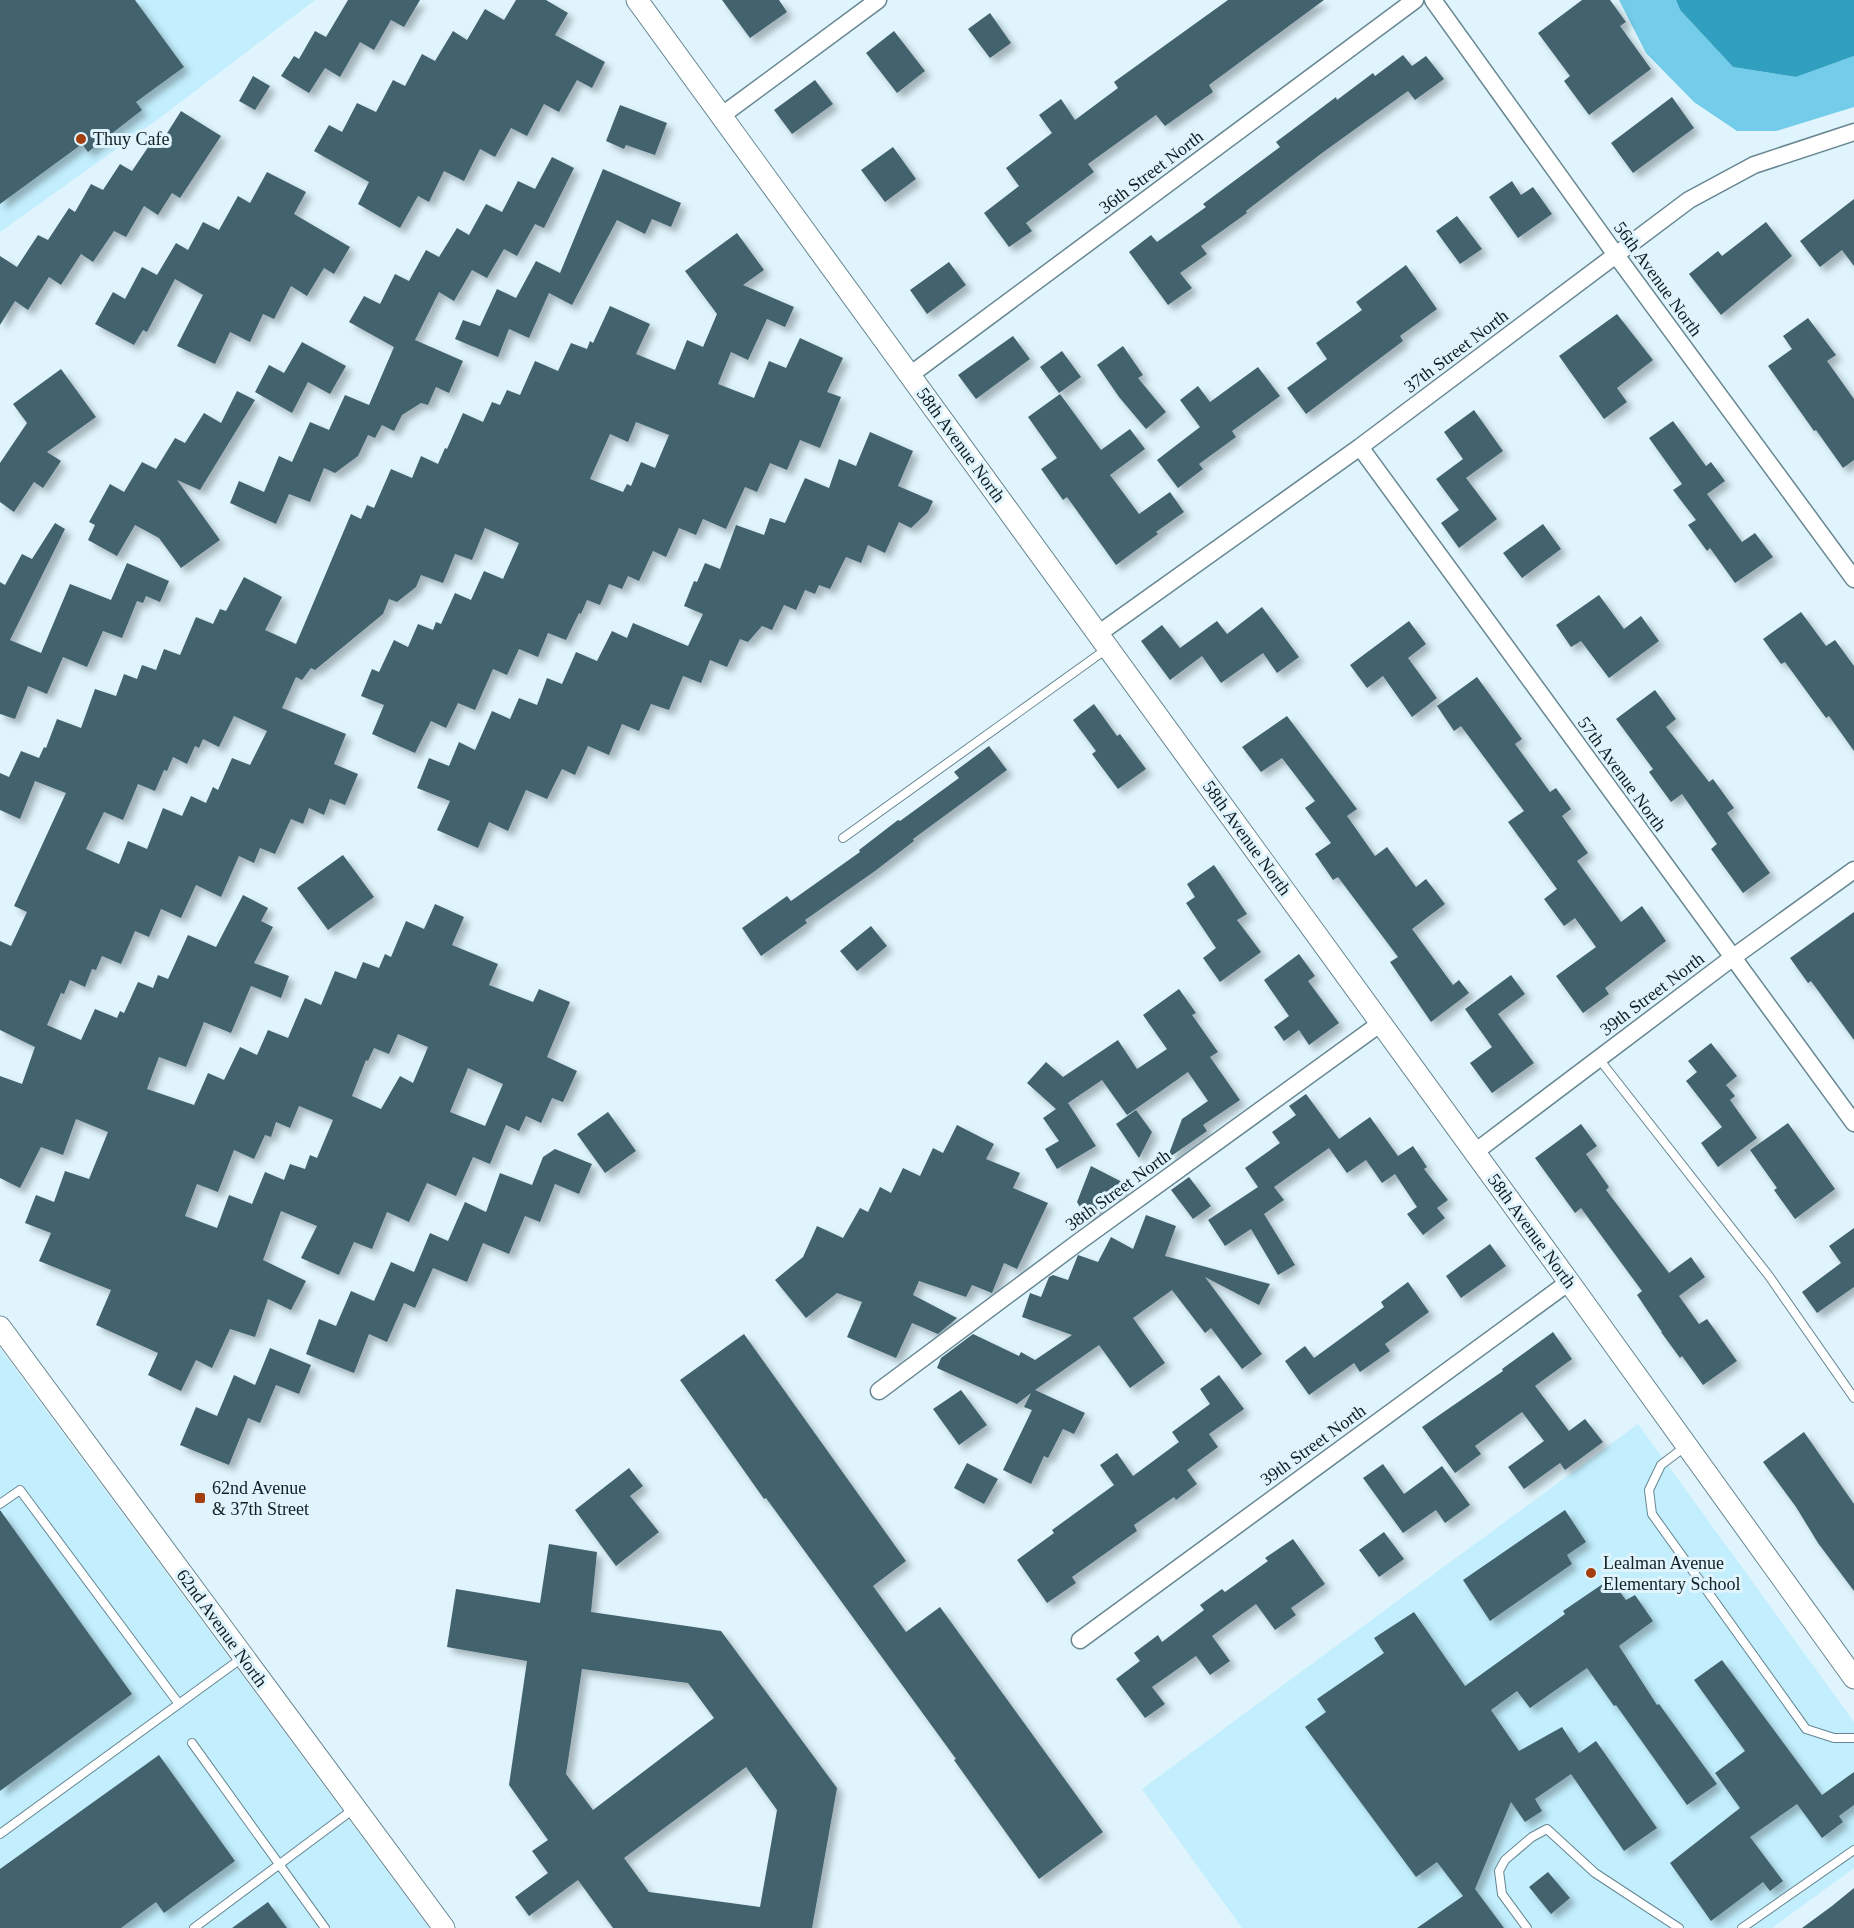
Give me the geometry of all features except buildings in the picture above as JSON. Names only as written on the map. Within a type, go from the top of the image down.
[{"type":"street","name":"58th Avenue North","points":[[637,0],[1854,1676]]},
{"type":"street","points":[[721,116],[878,0]]},
{"type":"street","name":"36th Street North","points":[[910,375],[1415,0]]},
{"type":"street","name":"56th Avenue North","points":[[1433,0],[1616,255],[1854,579]]},
{"type":"street","name":"37th Street North","points":[[1103,641],[1689,200],[1754,165],[1854,132]]},
{"type":"street","name":"57th Avenue North","points":[[1360,447],[1854,1123]]},
{"type":"street","name":"39th Street North","points":[[1475,1152],[1732,958],[1854,870]]},
{"type":"street","name":"38th Street North","points":[[879,1391],[1080,1241],[1381,1023]]},
{"type":"street","name":"39th Street North","points":[[1080,1640],[1569,1282]]},
{"type":"street","name":"62nd Avenue North","points":[[0,1327],[444,1928]]},
{"type":"lane","points":[[843,838],[1103,641]]},
{"type":"lane","points":[[1599,1059],[1769,1276],[1854,1398]]},
{"type":"lane","points":[[1687,1446],[1661,1466],[1657,1473],[1649,1490],[1652,1514],[1806,1729],[1834,1738],[1854,1738]]},
{"type":"lane","points":[[0,1504],[20,1490],[179,1704]]},
{"type":"lane","points":[[0,1834],[244,1657]]},
{"type":"lane","points":[[192,1743],[325,1928]]},
{"type":"lane","points":[[194,1928],[356,1808]]},
{"type":"lane","points":[[1527,1928],[1502,1894],[1498,1871],[1505,1860],[1532,1837],[1547,1829],[1595,1873],[1679,1928]]},
{"type":"lane","points":[[1742,1928],[1854,1850]]},
{"type":"shaded area","points":[[0,0],[315,0],[161,117],[0,232]]},
{"type":"shaded area","points":[[1619,0],[1676,0],[1680,10],[1733,67],[1796,77],[1854,56],[1854,107],[1776,131],[1737,131],[1694,102],[1646,53]]},
{"type":"shaded area","points":[[1676,0],[1854,0],[1854,56],[1796,77],[1733,67],[1680,10]]},
{"type":"shaded area","points":[[0,1348],[27,1385],[429,1928],[0,1928]]},
{"type":"shaded area","name":"Lealman Avenue Elementary School","points":[[1638,1424],[1854,1722],[1854,1868],[1772,1928],[1242,1928],[1142,1789]]},
{"type":"place","name":"Thuy Cafe","points":[[81,139]]},
{"type":"place","name":"62nd Avenue & 37th Street","points":[[200,1498]]},
{"type":"place","name":"Lealman Avenue Elementary School","points":[[1591,1573]]}]
